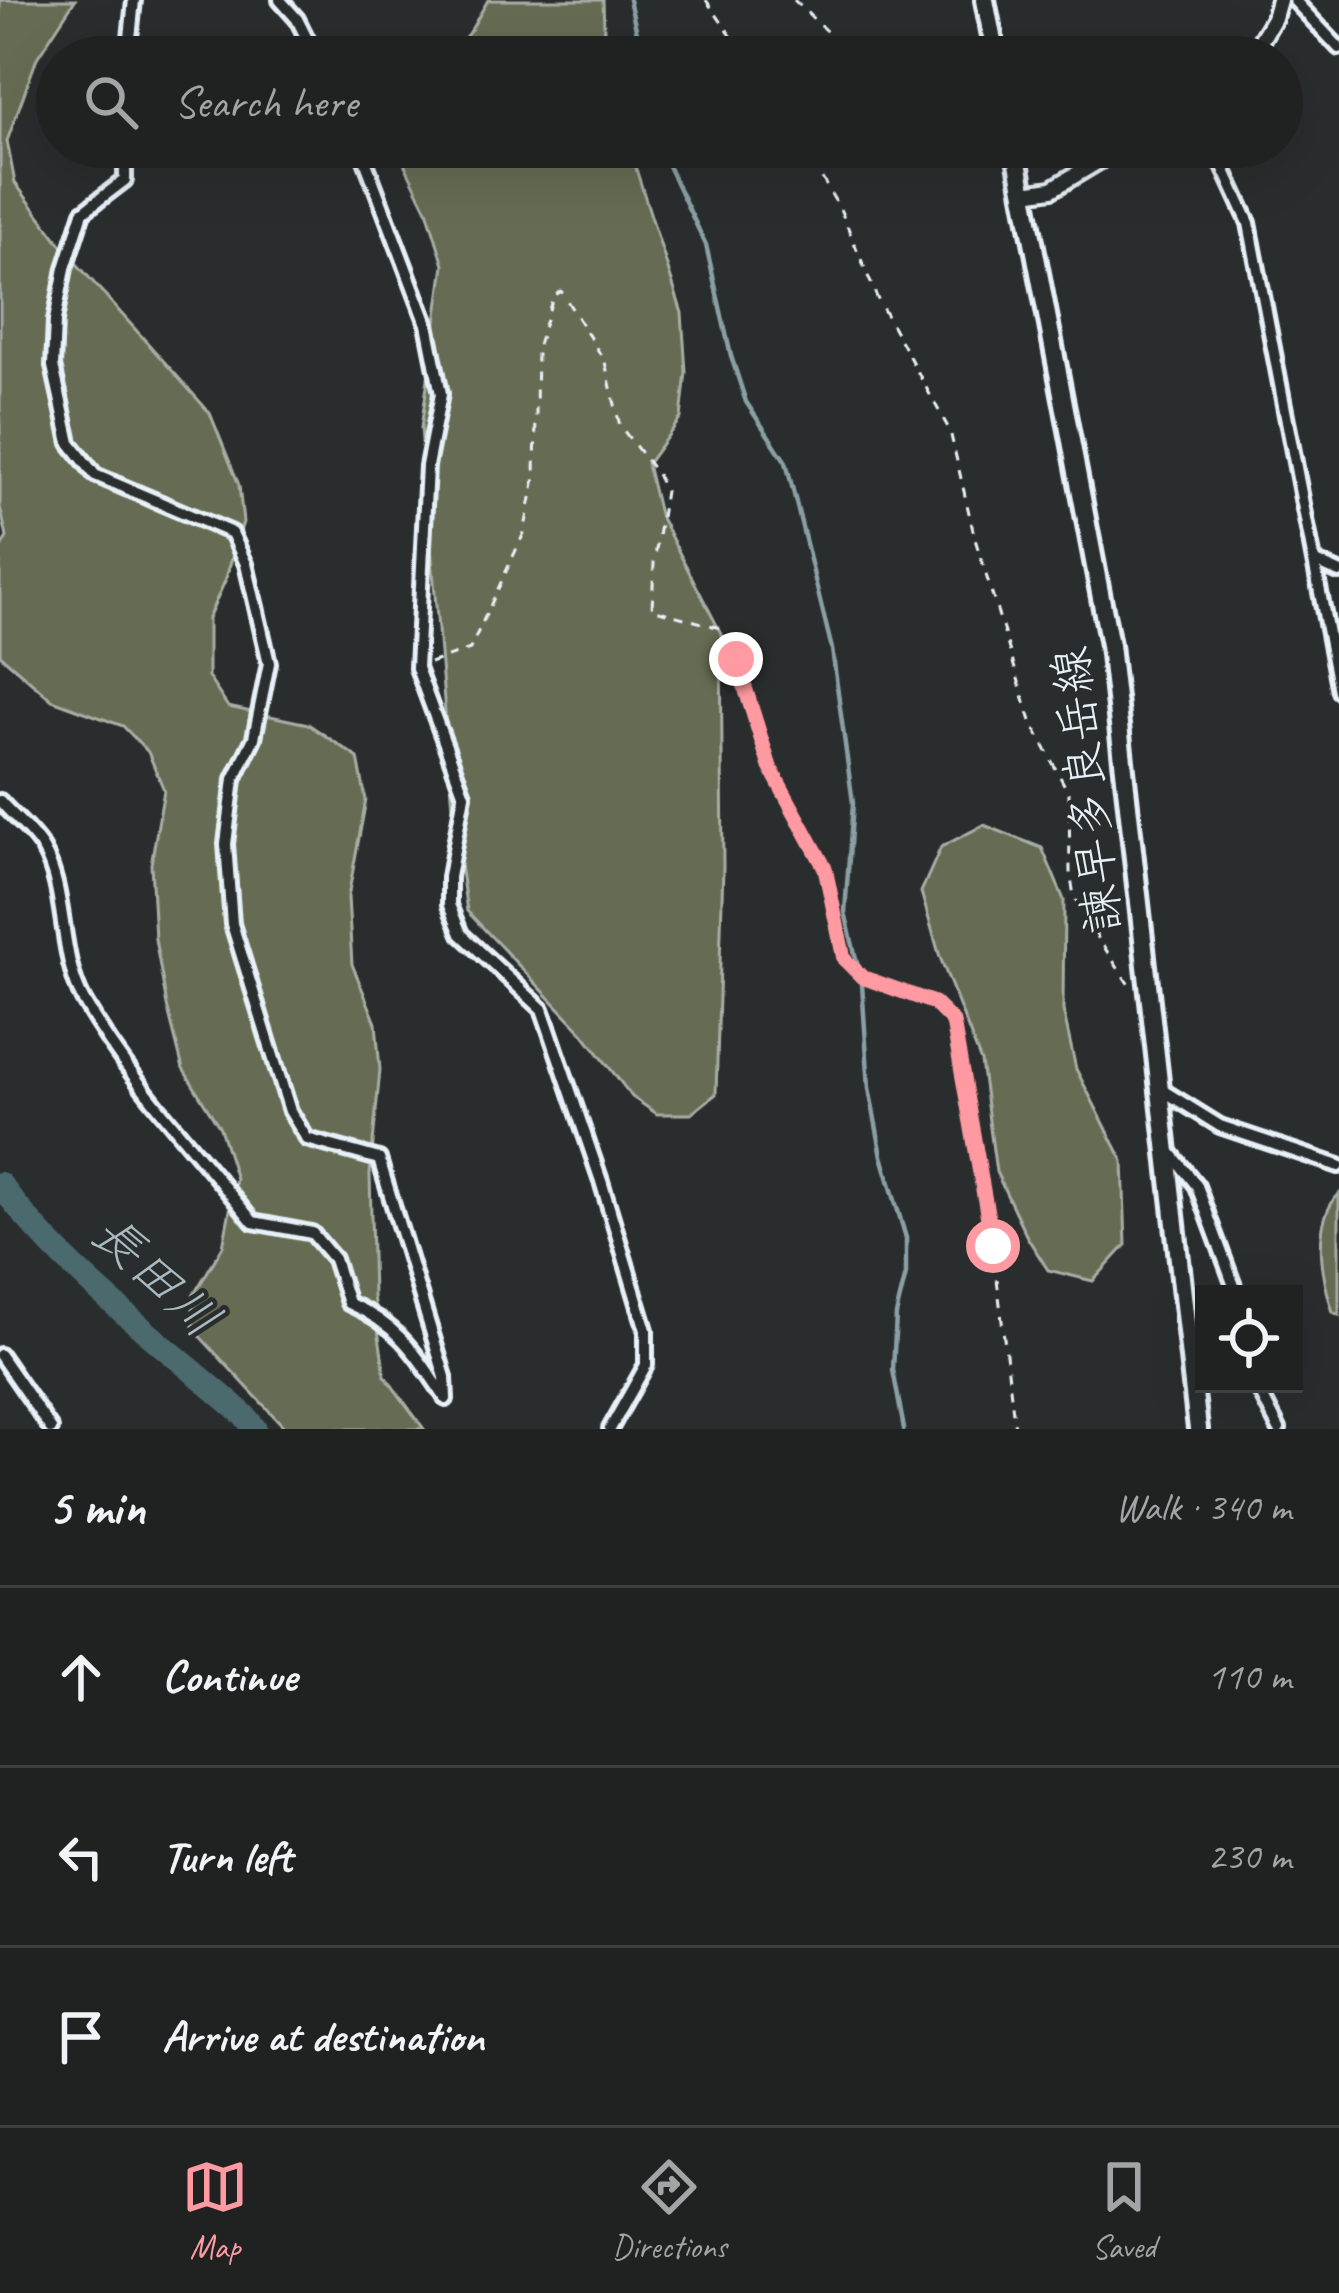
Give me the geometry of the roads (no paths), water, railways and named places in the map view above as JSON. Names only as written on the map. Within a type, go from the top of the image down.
[{"type":"main road","points":[[985,0],[992,36]]},
{"type":"main road","name":"諫早多良岳線","points":[[1019,168],[1101,588],[1198,1429]]},
{"type":"street","points":[[130,36],[134,0]]},
{"type":"street","points":[[280,0],[305,36]]},
{"type":"street","points":[[1263,36],[1279,0]]},
{"type":"street","points":[[1294,0],[1339,48]]},
{"type":"street","points":[[0,801],[44,850],[70,972],[146,1096],[253,1222],[312,1232],[334,1259],[348,1303],[382,1318],[416,1354],[446,1399],[445,1377],[379,1159],[307,1139],[290,1111],[232,924],[226,844],[234,779],[254,738],[269,663],[246,564],[232,533],[95,476],[70,443],[53,366],[65,268],[83,212],[125,180],[125,168]]},
{"type":"street","points":[[368,168],[427,324],[441,394],[427,466],[417,668],[464,796],[448,904],[461,934],[542,1009],[646,1330],[646,1365],[610,1429]]},
{"type":"street","points":[[1024,194],[1052,189],[1086,168]]},
{"type":"street","points":[[1224,168],[1249,223],[1339,691]]},
{"type":"street","points":[[1314,561],[1339,572]]},
{"type":"street","points":[[1162,1090],[1220,1126],[1339,1166]]},
{"type":"street","points":[[1168,1150],[1197,1186],[1234,1285]]},
{"type":"street","points":[[0,1355],[51,1429]]},
{"type":"street","points":[[1261,1393],[1279,1429]]},
{"type":"waterway","points":[[629,0],[638,36]]},
{"type":"waterway","points":[[669,168],[706,245],[746,402],[786,462],[832,649],[853,803],[845,912],[862,984],[869,1088],[882,1156],[906,1238],[893,1370],[904,1429]]},
{"type":"waterway","name":"長田川","points":[[0,1184],[85,1278],[255,1429]]}]
